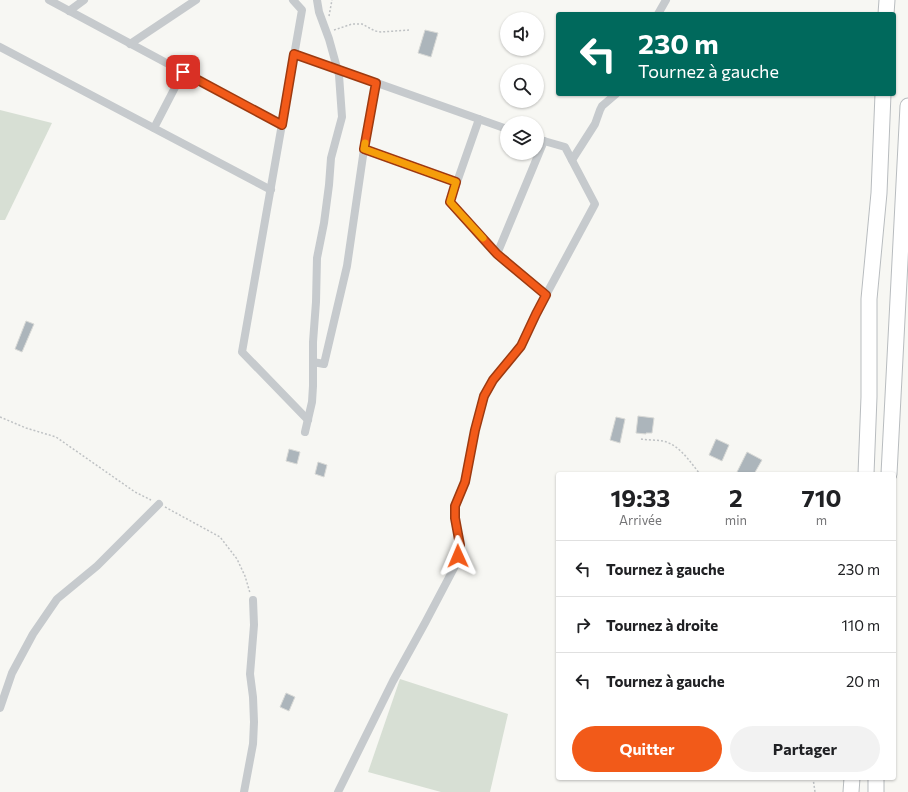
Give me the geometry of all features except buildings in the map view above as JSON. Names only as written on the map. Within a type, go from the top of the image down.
[{"type":"highway","points":[[886,12],[887,0]]},
{"type":"highway","points":[[866,472],[869,397],[869,300],[879,193],[883,96]]},
{"type":"highway","points":[[889,472],[908,106]]},
{"type":"highway","points":[[851,792],[852,780]]},
{"type":"highway","points":[[876,780],[876,792]]},
{"type":"street","points":[[49,0],[282,125]]},
{"type":"street","points":[[69,11],[84,0]]},
{"type":"street","points":[[130,44],[196,0]]},
{"type":"street","points":[[293,0],[302,10],[242,352],[308,420]]},
{"type":"street","points":[[305,432],[312,402],[317,258],[324,223],[331,158],[342,117],[338,69],[326,29],[319,12],[317,0]]},
{"type":"street","points":[[659,12],[666,0]]},
{"type":"street","points":[[0,47],[271,190]]},
{"type":"street","points":[[294,54],[500,127]]},
{"type":"street","points":[[154,128],[183,72]]},
{"type":"street","points":[[313,362],[324,364],[347,266],[364,149],[376,83]]},
{"type":"street","points":[[572,160],[594,124],[602,106],[615,96]]},
{"type":"street","points":[[479,120],[450,202],[497,254],[546,295]]},
{"type":"street","points":[[338,792],[393,681],[426,623],[454,568],[460,545],[455,518],[455,506],[465,482],[475,430],[484,396],[493,380],[521,346],[536,314],[595,204],[565,147],[544,141]]},
{"type":"street","points":[[364,149],[456,182]]},
{"type":"street","points":[[497,254],[533,160]]},
{"type":"street","points":[[0,708],[12,672],[33,634],[57,599],[97,566],[159,504]]},
{"type":"street","points":[[244,792],[253,744],[254,730],[253,698],[250,674],[254,625],[253,600]]},
{"type":"path","points":[[332,0],[326,29],[335,30],[352,24],[362,24],[375,31],[381,32],[409,30]]},
{"type":"path","points":[[0,416],[26,428],[56,437],[135,492],[220,537],[237,559],[245,576],[253,600]]},
{"type":"path","points":[[641,439],[663,442],[672,445],[685,456],[698,472]]},
{"type":"path","points":[[813,780],[815,792]]},
{"type":"shaded area","points":[[0,110],[52,123],[5,220],[0,220]]},
{"type":"shaded area","points":[[400,679],[508,714],[490,792],[441,792],[368,772]]},
{"type":"slow traffic","points":[[365,143],[364,149],[456,182],[450,202],[483,238]]},
{"type":"route","points":[[183,72],[282,125],[294,54],[376,83],[364,149],[456,182],[450,202],[497,254],[546,295],[521,346],[493,380],[484,396],[475,430],[465,482],[455,506],[455,518],[460,545],[458,556]]}]
